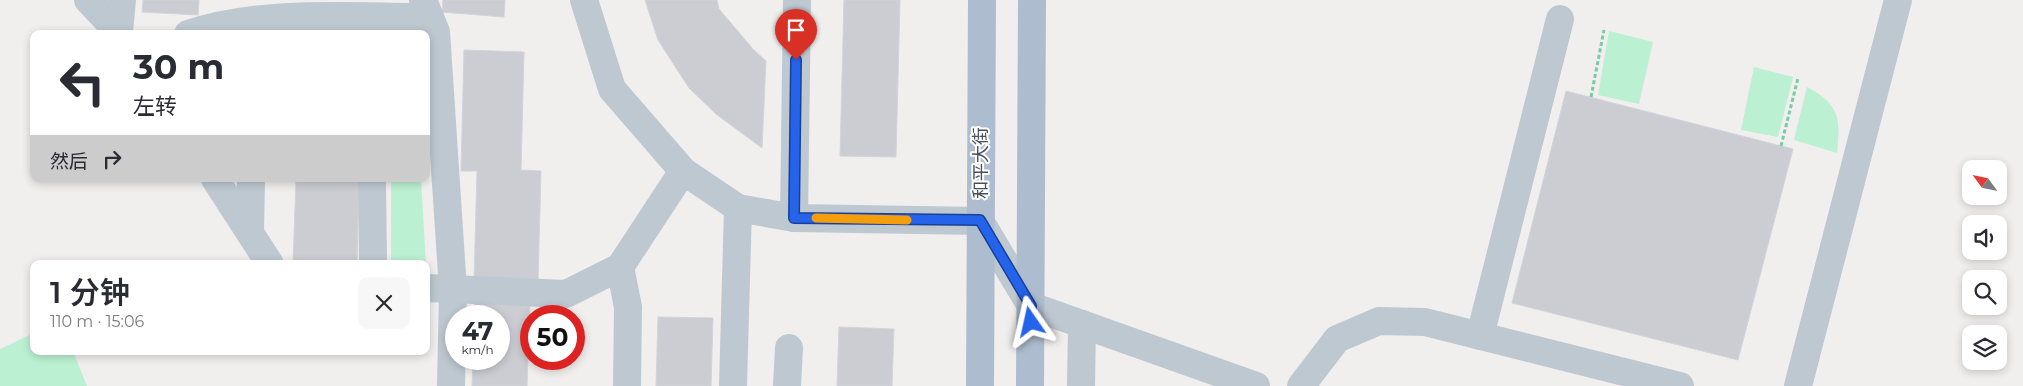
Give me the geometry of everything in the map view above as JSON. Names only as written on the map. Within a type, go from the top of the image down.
[{"type":"main road","name":"和平大街","points":[[980,386],[982,0]]},
{"type":"main road","points":[[1030,386],[1032,0]]},
{"type":"street","points":[[88,0],[117,30]]},
{"type":"street","points":[[120,30],[122,0]]},
{"type":"street","points":[[584,0],[612,88],[683,171],[738,208],[794,218],[980,220],[1031,306],[1256,386]]},
{"type":"street","points":[[794,218],[797,0]]},
{"type":"street","points":[[1798,386],[1898,0]]},
{"type":"street","points":[[194,30],[221,12],[256,27],[298,17],[371,25],[426,8],[436,32],[439,289],[451,386]]},
{"type":"street","points":[[1480,336],[1560,18]]},
{"type":"street","points":[[439,289],[566,294],[620,267],[683,171]]},
{"type":"street","points":[[217,182],[268,260]]},
{"type":"street","points":[[250,232],[251,182]]},
{"type":"street","points":[[372,182],[373,260]]},
{"type":"street","points":[[733,386],[738,208]]},
{"type":"street","points":[[620,267],[628,307],[627,386]]},
{"type":"street","points":[[1301,386],[1336,339],[1378,321],[1425,322],[1680,386]]},
{"type":"street","points":[[1081,386],[1082,324]]},
{"type":"street","points":[[787,386],[789,348]]},
{"type":"path","points":[[1591,97],[1604,30]]},
{"type":"path","points":[[1781,146],[1798,78]]},
{"type":"green space","points":[[1609,31],[1653,42],[1639,104],[1598,95]]},
{"type":"green space","points":[[1754,67],[1793,77],[1778,137],[1741,130]]},
{"type":"green space","points":[[1807,87],[1826,100],[1836,113],[1838,121],[1837,153],[1794,140]]},
{"type":"green space","points":[[391,182],[421,182],[426,260],[391,260]]},
{"type":"green space","points":[[30,335],[30,355],[75,355],[87,386],[0,386],[0,349]]},
{"type":"building","points":[[143,0],[199,0],[198,15],[142,12]]},
{"type":"building","points":[[443,0],[505,0],[504,17],[442,12]]},
{"type":"building","points":[[645,0],[717,0],[719,9],[753,49],[766,61],[762,148],[716,114],[689,88],[658,40]]},
{"type":"building","points":[[844,0],[900,0],[896,157],[840,156]]},
{"type":"building","points":[[464,50],[524,52],[521,170],[541,171],[538,282],[474,281],[477,171],[461,171]]},
{"type":"building","points":[[1566,91],[1793,149],[1738,360],[1512,303]]},
{"type":"building","points":[[296,182],[359,182],[357,260],[293,260]]},
{"type":"building","points":[[475,303],[530,305],[520,305],[520,370],[528,370],[527,386],[472,386],[473,370],[510,370],[510,305],[475,305]]},
{"type":"building","points":[[658,317],[713,318],[711,386],[656,386]]},
{"type":"building","points":[[839,327],[894,329],[892,386],[837,386]]},
{"type":"slow traffic","points":[[816,218],[907,220]]},
{"type":"route","points":[[796,60],[794,218],[980,220],[1031,306],[1031,322]]}]
